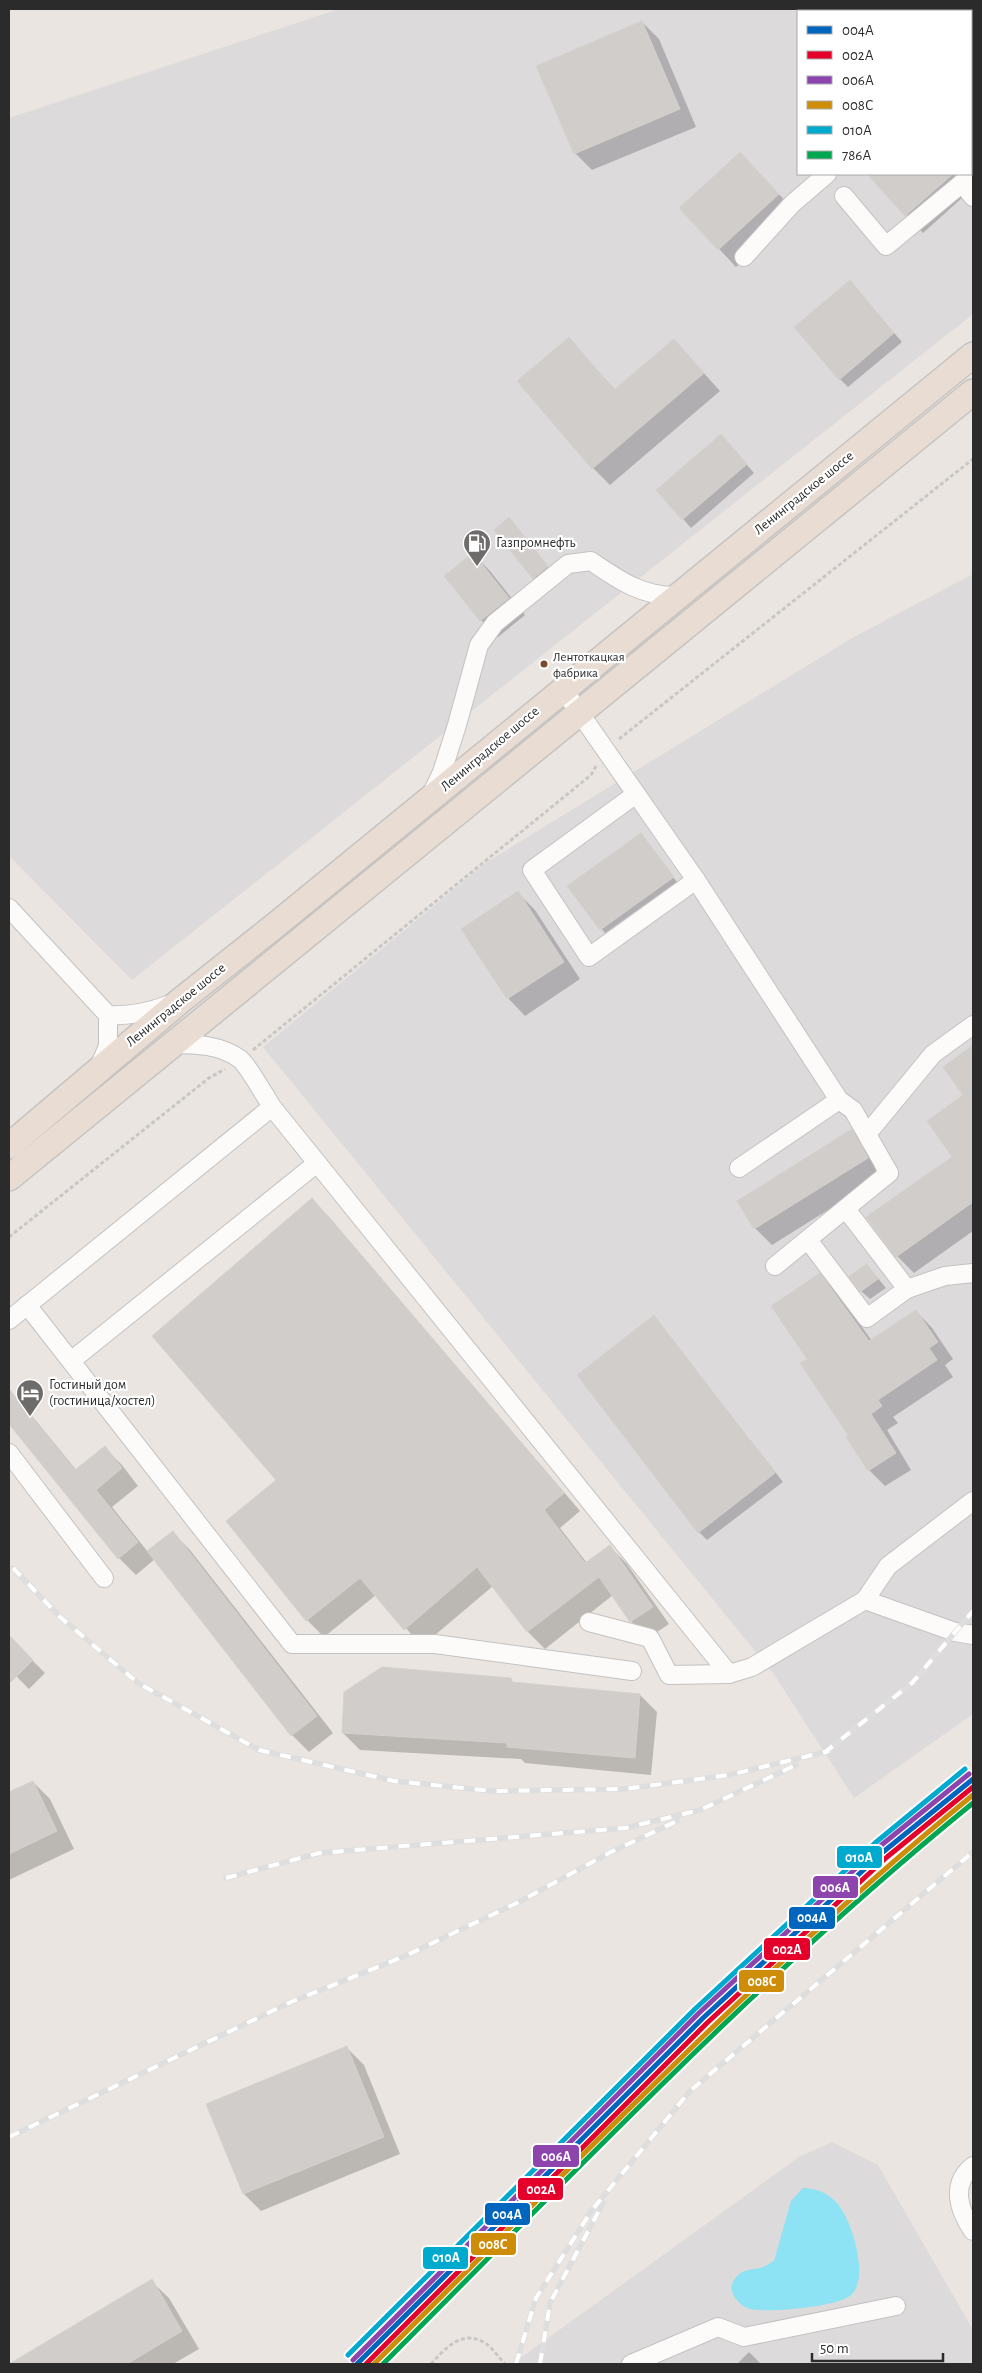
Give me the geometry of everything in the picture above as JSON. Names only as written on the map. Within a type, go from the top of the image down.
[{"type":"highway","name":"Ленинградское шоссе","points":[[9,1146],[180,1000],[429,800],[973,355]]},
{"type":"highway","name":"Ленинградское шоссе","points":[[9,1178],[579,711],[696,619],[973,392]]},
{"type":"street","points":[[744,257],[792,204],[826,175]]},
{"type":"street","points":[[844,196],[886,246],[968,178],[973,197]]},
{"type":"street","points":[[429,800],[442,772],[478,644],[495,623],[568,564],[591,561],[620,581],[659,596],[679,596]]},
{"type":"street","points":[[563,689],[696,880],[839,1100],[853,1110],[889,1173],[775,1266]]},
{"type":"street","points":[[636,794],[532,870],[589,957],[696,880]]},
{"type":"street","points":[[9,908],[108,1015],[108,1046],[97,1071]]},
{"type":"street","points":[[108,1015],[125,1016],[146,1013],[180,1000]]},
{"type":"street","points":[[867,1134],[933,1054],[973,1025]]},
{"type":"street","points":[[173,1044],[206,1046],[220,1049],[241,1060],[272,1107],[729,1674]]},
{"type":"street","points":[[739,1168],[839,1100]]},
{"type":"street","points":[[9,1320],[272,1107]]},
{"type":"street","points":[[71,1361],[317,1163]]},
{"type":"street","points":[[846,1209],[907,1288]]},
{"type":"street","points":[[808,1240],[867,1318],[907,1288],[944,1276],[973,1273]]},
{"type":"street","points":[[27,1305],[292,1644],[435,1644],[632,1671]]},
{"type":"street","points":[[9,1453],[104,1578]]},
{"type":"street","points":[[590,1622],[650,1638],[670,1675],[729,1674],[752,1667],[865,1600],[888,1566],[973,1501]]},
{"type":"street","points":[[865,1600],[956,1632],[973,1635]]},
{"type":"street","points":[[973,2166],[966,2172],[959,2188],[959,2206],[973,2231]]},
{"type":"street","points":[[631,2364],[718,2327],[744,2337],[896,2306]]},
{"type":"path","points":[[9,1236],[209,1078],[241,1060],[591,775],[605,750],[973,459]]},
{"type":"path","points":[[431,2364],[444,2350],[456,2341],[468,2338],[485,2343],[505,2364]]},
{"type":"shaded area","points":[[339,9],[973,9],[973,314],[132,980],[9,856],[9,118]]},
{"type":"shaded area","points":[[973,574],[973,1714],[854,1798],[773,1673],[263,1047],[487,862],[852,638]]},
{"type":"shaded area","points":[[832,2142],[878,2165],[973,2330],[973,2364],[512,2364],[799,2157]]},
{"type":"water","points":[[803,2188],[817,2190],[826,2194],[843,2211],[857,2249],[859,2276],[856,2287],[851,2295],[844,2299],[818,2306],[771,2310],[748,2308],[734,2296],[732,2292],[733,2282],[743,2272],[762,2267],[774,2261],[791,2201]]},
{"type":"building","points":[[642,21],[680,109],[574,154],[536,66]]},
{"type":"building","points":[[740,152],[779,194],[718,250],[679,208]]},
{"type":"building","points":[[868,175],[952,175],[905,216]]},
{"type":"building","points":[[850,280],[894,333],[839,380],[794,327]]},
{"type":"building","points":[[569,337],[614,390],[674,339],[704,373],[592,469],[517,381]]},
{"type":"building","points":[[721,434],[747,464],[682,520],[656,490]]},
{"type":"building","points":[[509,517],[548,566],[533,579],[494,530]]},
{"type":"building","points":[[473,553],[509,598],[480,621],[444,576]]},
{"type":"building","points":[[641,833],[674,877],[600,930],[567,886]]},
{"type":"building","points":[[518,891],[564,962],[507,999],[461,929]]},
{"type":"building","points":[[973,1045],[973,1202],[896,1257],[866,1217],[952,1157],[927,1121],[963,1095],[943,1067]]},
{"type":"building","points":[[852,1129],[868,1158],[754,1229],[737,1201]]},
{"type":"building","points":[[312,1198],[564,1493],[544,1510],[585,1563],[610,1545],[653,1607],[630,1622],[599,1577],[527,1632],[477,1567],[404,1630],[360,1578],[306,1621],[226,1521],[276,1480],[152,1336]]},
{"type":"building","points":[[867,1264],[878,1279],[860,1292],[849,1276]]},
{"type":"building","points":[[820,1273],[869,1341],[916,1310],[938,1342],[929,1348],[937,1360],[878,1400],[882,1406],[871,1414],[896,1453],[868,1471],[846,1437],[848,1435],[800,1363],[807,1359],[771,1306]]},
{"type":"building","points":[[654,1315],[775,1473],[698,1533],[577,1375]]},
{"type":"building","points":[[9,1389],[75,1470],[105,1446],[122,1468],[96,1490],[138,1542],[118,1559],[9,1424]]},
{"type":"building","points":[[173,1531],[317,1716],[291,1736],[147,1551]]},
{"type":"building","points":[[9,1635],[33,1660],[9,1684]]},
{"type":"building","points":[[382,1667],[511,1678],[512,1682],[640,1694],[635,1758],[507,1747],[507,1743],[342,1733],[344,1692]]},
{"type":"building","points":[[33,1781],[57,1831],[9,1854],[9,1792]]},
{"type":"building","points":[[347,2046],[384,2137],[243,2194],[206,2104]]},
{"type":"building","points":[[152,2279],[182,2331],[127,2364],[9,2364]]},
{"type":"railway","points":[[13,1568],[60,1617],[138,1683],[259,1750],[394,1781],[492,1791],[625,1789],[729,1775],[829,1751]]},
{"type":"railway","points":[[824,1753],[912,1683],[973,1611]]},
{"type":"railway","points":[[226,1878],[319,1853],[625,1828],[700,1810],[796,1765]]},
{"type":"railway","points":[[9,2137],[291,2002],[405,1956],[519,1902],[611,1852],[677,1821]]},
{"type":"railway","points":[[516,2364],[536,2298],[592,2210],[690,2091],[973,1852]]},
{"type":"railway","points":[[540,2364],[550,2303],[603,2203]]},
{"type":"transit line","name":"010А","points":[[348,2355],[695,2009],[875,1843],[965,1769]]},
{"type":"transit line","name":"006А","points":[[353,2360],[699,2013],[879,1847],[969,1774]]},
{"type":"transit line","name":"004А","points":[[357,2364],[703,2018],[883,1852],[973,1779]]},
{"type":"transit line","name":"002А","points":[[366,2364],[707,2023],[887,1857],[973,1787]]},
{"type":"transit line","name":"008С","points":[[374,2364],[666,2072],[741,2000],[894,1861],[973,1795]]},
{"type":"transit line","name":"786А","points":[[383,2364],[598,2147],[744,2005],[895,1868],[973,1803]]},
{"type":"place","name":"Газпромнефть","points":[[477,567]]},
{"type":"place","name":"Лентоткацкая фабрика","points":[[544,664]]},
{"type":"place","name":"Гостиный дом (гостиница/хостел)","points":[[30,1417]]}]
